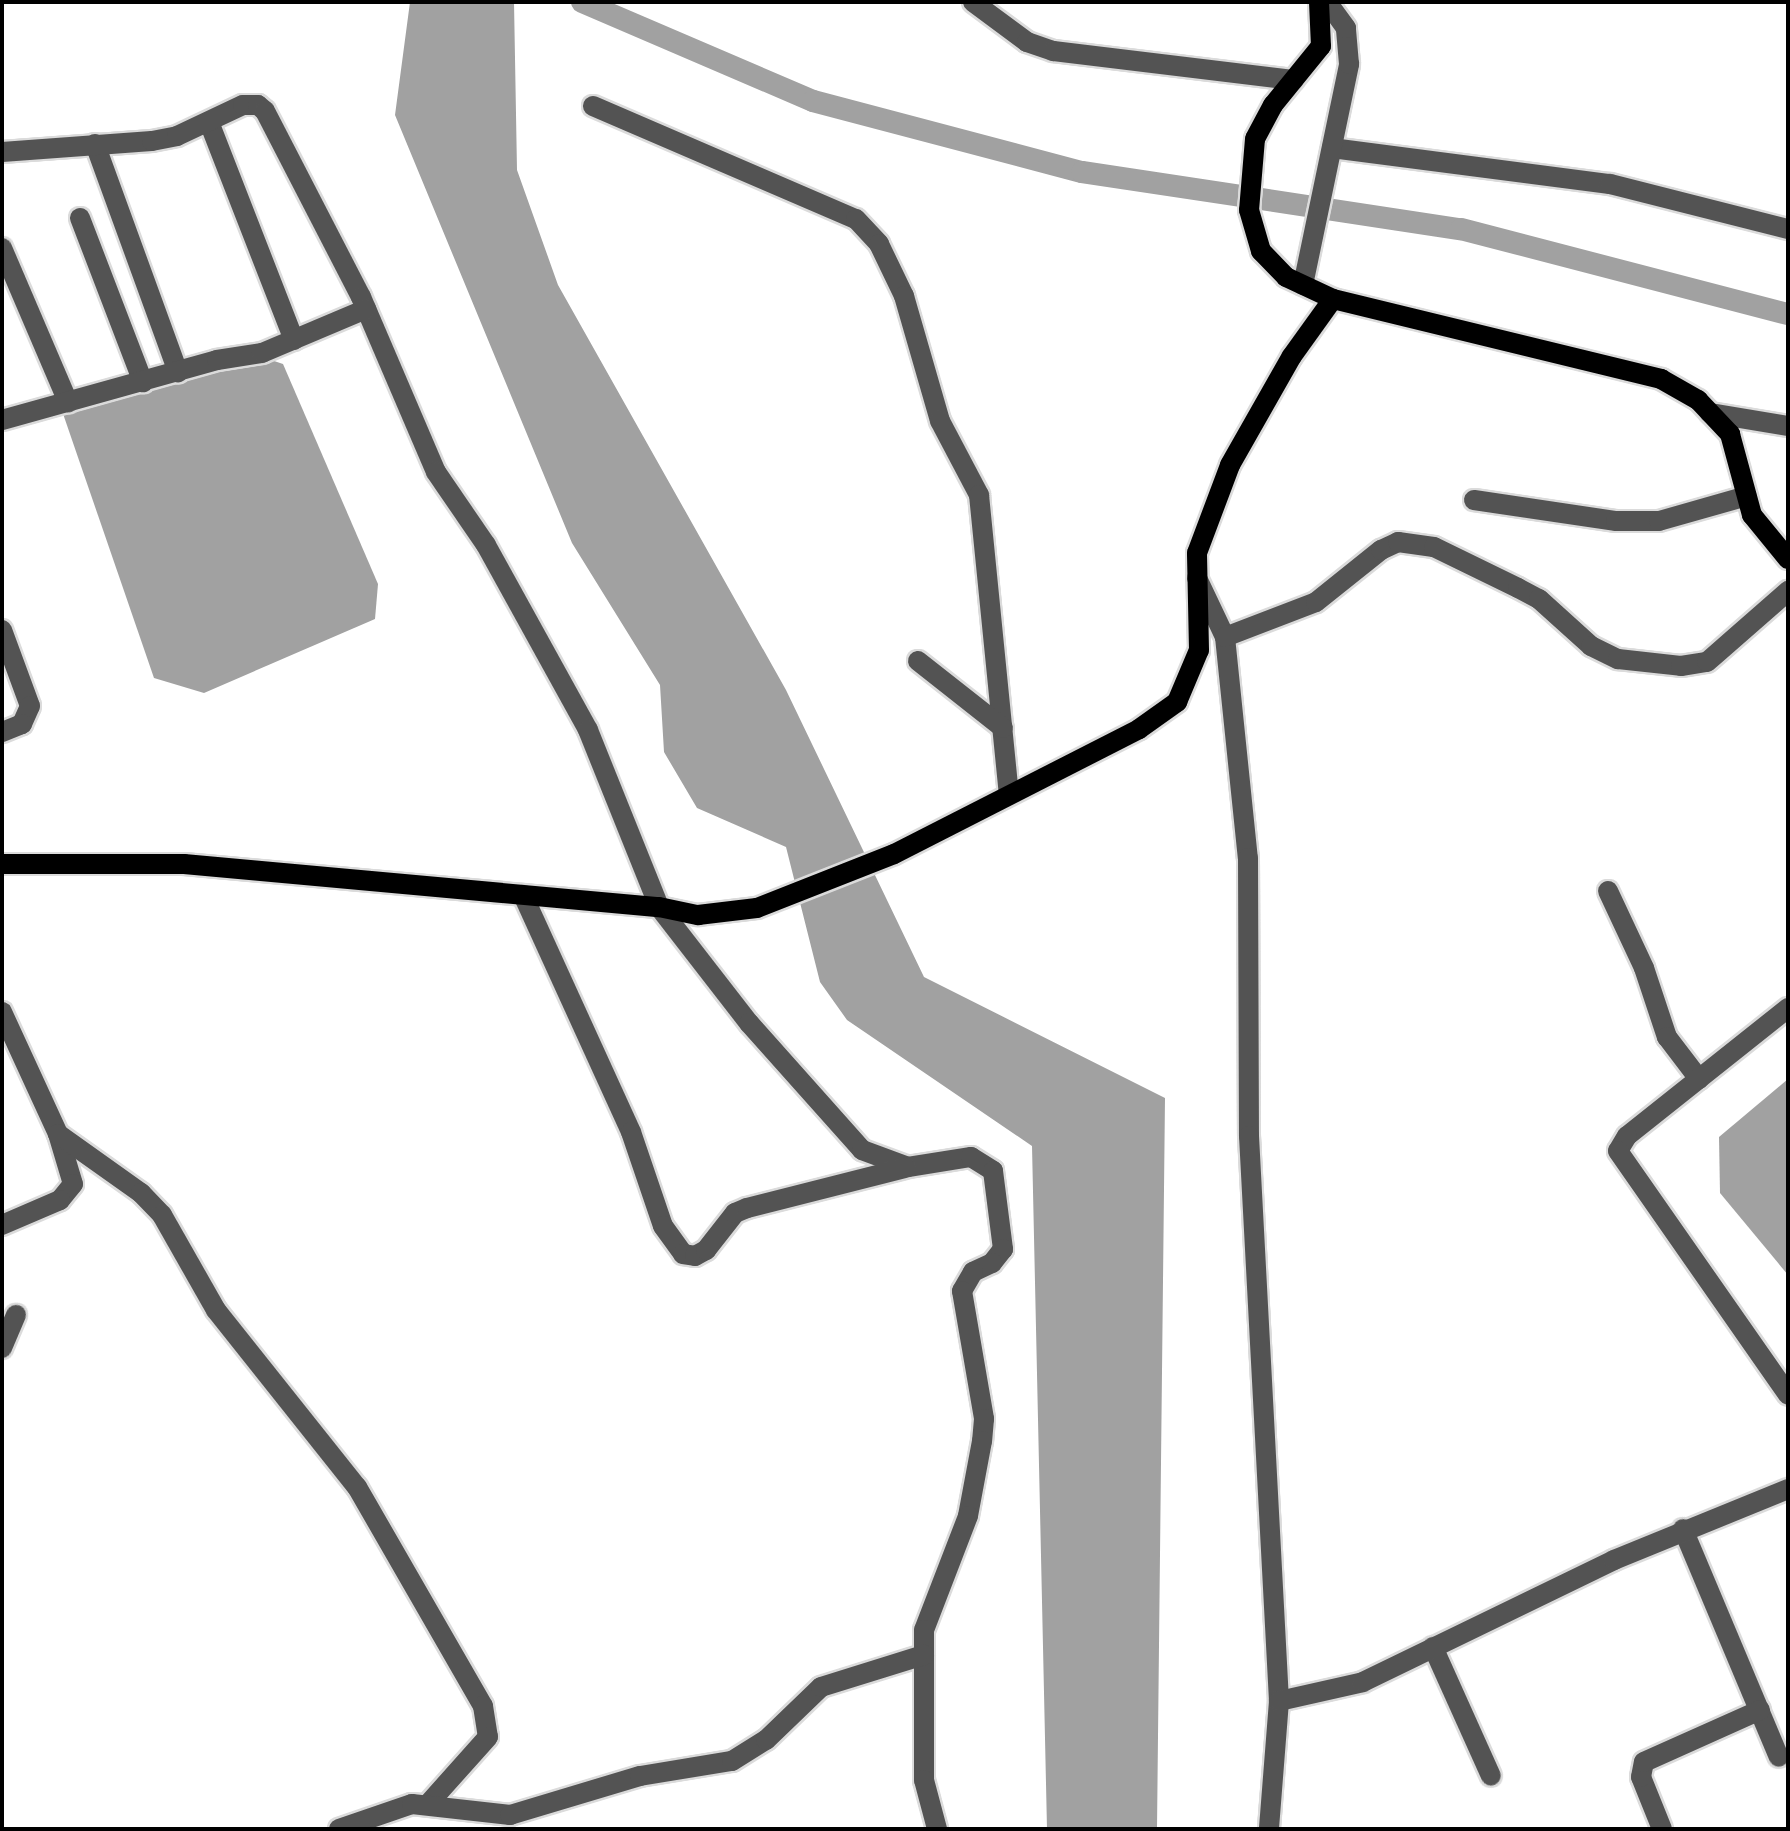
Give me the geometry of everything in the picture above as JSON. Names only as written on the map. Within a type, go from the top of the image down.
[{"type":"main road","points":[[1319,2],[1321,46],[1293,80],[1255,139],[1249,210],[1261,251],[1303,285],[1333,299],[1661,379],[1710,413],[1730,434],[1752,515],[1788,559]]},
{"type":"main road","points":[[2,864],[184,864],[659,907],[698,915],[757,908],[894,854],[1139,729],[1177,702],[1199,650],[1197,553],[1230,465],[1292,356],[1333,299]]},
{"type":"street","points":[[973,2],[1027,42],[1053,51],[1293,80]]},
{"type":"street","points":[[1303,285],[1312,224],[1345,99],[1350,45],[1346,28],[1327,2]]},
{"type":"street","points":[[2,152],[177,136],[251,103],[265,111],[366,309],[436,472],[493,556],[588,730],[659,907],[749,1023],[862,1150],[908,1167]]},
{"type":"street","points":[[593,106],[856,219],[879,244],[904,296],[940,421],[979,495],[1009,795]]},
{"type":"street","points":[[209,122],[294,340]]},
{"type":"street","points":[[95,144],[178,372]]},
{"type":"street","points":[[1332,148],[1584,179],[1788,229]]},
{"type":"street","points":[[80,218],[143,382]]},
{"type":"street","points":[[2,248],[68,402]]},
{"type":"street","points":[[2,420],[178,372],[262,353],[366,309]]},
{"type":"street","points":[[1710,413],[1788,426]]},
{"type":"street","points":[[1474,500],[1616,521],[1659,521],[1747,496]]},
{"type":"street","points":[[1225,637],[1316,602],[1381,550],[1398,542],[1434,547],[1539,599],[1591,646],[1618,659],[1681,666],[1707,662],[1788,591]]},
{"type":"street","points":[[1197,578],[1225,637],[1248,858],[1249,1136],[1279,1701],[1269,1829]]},
{"type":"street","points":[[2,630],[30,706],[22,724],[2,732]]},
{"type":"street","points":[[918,661],[1003,728]]},
{"type":"street","points":[[1608,891],[1640,958],[1667,1037],[1699,1079]]},
{"type":"street","points":[[523,895],[631,1132],[663,1226],[683,1254],[695,1256],[706,1250],[735,1213],[908,1167],[952,1158],[984,1161],[999,1185],[1005,1235],[999,1256],[973,1272],[962,1291],[984,1419],[982,1441],[968,1516],[928,1613],[924,1655],[924,1780],[937,1829]]},
{"type":"street","points":[[1788,1008],[1627,1136],[1618,1151],[1788,1395]]},
{"type":"street","points":[[2,1012],[58,1134],[73,1175],[69,1193],[2,1225]]},
{"type":"street","points":[[58,1134],[141,1193],[162,1215],[216,1310],[357,1487],[483,1706],[488,1737],[429,1803],[388,1820],[339,1829]]},
{"type":"street","points":[[2,1348],[16,1315]]},
{"type":"street","points":[[1279,1701],[1363,1682],[1683,1529],[1788,1489]]},
{"type":"street","points":[[1683,1529],[1779,1757]]},
{"type":"street","points":[[1433,1647],[1491,1776]]},
{"type":"street","points":[[429,1803],[510,1815],[640,1776],[732,1761],[766,1740],[821,1687],[924,1655]]},
{"type":"street","points":[[1662,1829],[1641,1777],[1644,1762],[1760,1710]]},
{"type":"shaded area","points":[[410,2],[514,2],[517,170],[558,285],[786,690],[924,977],[1165,1098],[1157,1829],[1047,1829],[1032,1146],[847,1020],[820,982],[786,847],[697,808],[664,752],[660,685],[572,543],[395,115]]},
{"type":"shaded area","points":[[230,346],[283,364],[378,584],[375,619],[204,693],[154,678],[60,405]]},
{"type":"shaded area","points":[[1788,1079],[1788,1275],[1720,1193],[1719,1137]]},
{"type":"waterway","points":[[582,2],[813,101],[1082,172],[1461,229],[1788,314]]}]
